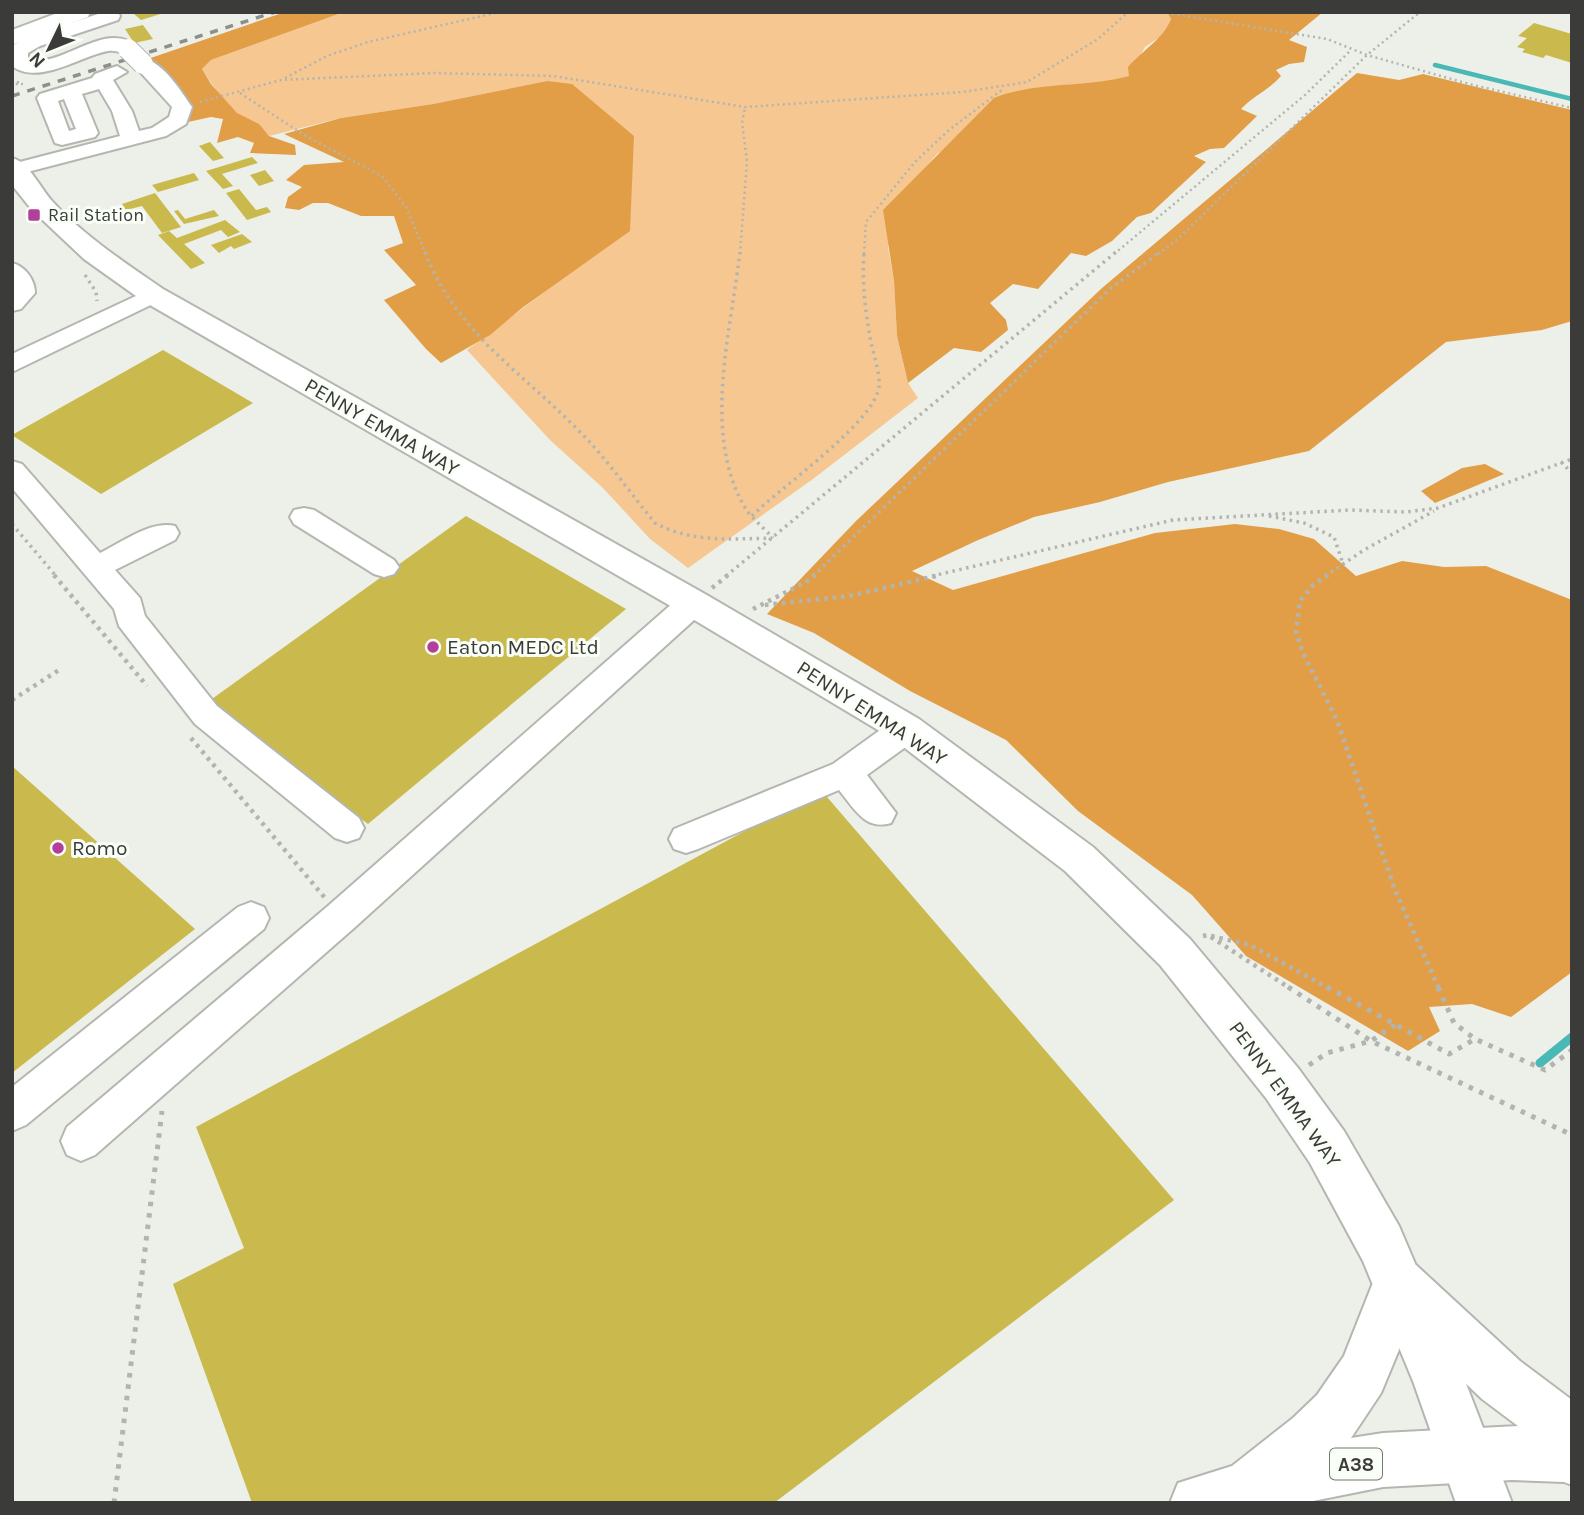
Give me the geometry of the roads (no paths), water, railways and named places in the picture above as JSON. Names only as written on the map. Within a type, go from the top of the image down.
[{"type":"main road","points":[[12,18],[83,25]]},
{"type":"main road","points":[[12,25],[83,25]]},
{"type":"main road","points":[[12,38],[83,25]]},
{"type":"main road","name":"PENNY EMMA WAY","points":[[14,168],[57,222],[80,244],[153,295],[693,603],[906,729],[1079,859],[1175,952],[1282,1083],[1341,1170],[1381,1244],[1398,1283],[1476,1480]]},
{"type":"main road","points":[[1223,1496],[1325,1424],[1345,1404],[1360,1380],[1398,1283],[1501,1380],[1572,1433]]},
{"type":"main road","name":"A38","points":[[1223,1496],[1327,1469],[1383,1460],[1476,1480],[1512,1453],[1564,1455],[1572,1458]]},
{"type":"street","points":[[83,25],[47,65],[20,69],[83,25],[111,14]]},
{"type":"street","points":[[14,168],[159,132],[180,113],[161,80],[128,49],[83,25]]},
{"type":"street","points":[[132,139],[122,111],[102,78],[123,69],[145,66]]},
{"type":"street","points":[[71,91],[104,81]]},
{"type":"street","points":[[12,270],[23,285],[23,293],[12,304]]},
{"type":"street","points":[[12,363],[153,295]]},
{"type":"street","points":[[12,470],[130,606],[130,618],[206,715],[347,828]]},
{"type":"street","points":[[304,517],[384,567]]},
{"type":"street","points":[[96,567],[165,533]]},
{"type":"street","points":[[81,1141],[341,917],[693,603]]},
{"type":"street","points":[[686,839],[845,773],[906,729]]},
{"type":"street","points":[[845,773],[879,813]]},
{"type":"street","points":[[12,1112],[251,918]]},
{"type":"waterway","points":[[1435,65],[1572,99]]},
{"type":"waterway","points":[[1540,1063],[1572,1037]]},
{"type":"railway","points":[[12,96],[275,12]]},
{"type":"place","name":"Rail Station","points":[[34,215]]},
{"type":"place","name":"Eaton MEDC Ltd","points":[[433,647]]},
{"type":"place","name":"Romo","points":[[58,848]]}]
